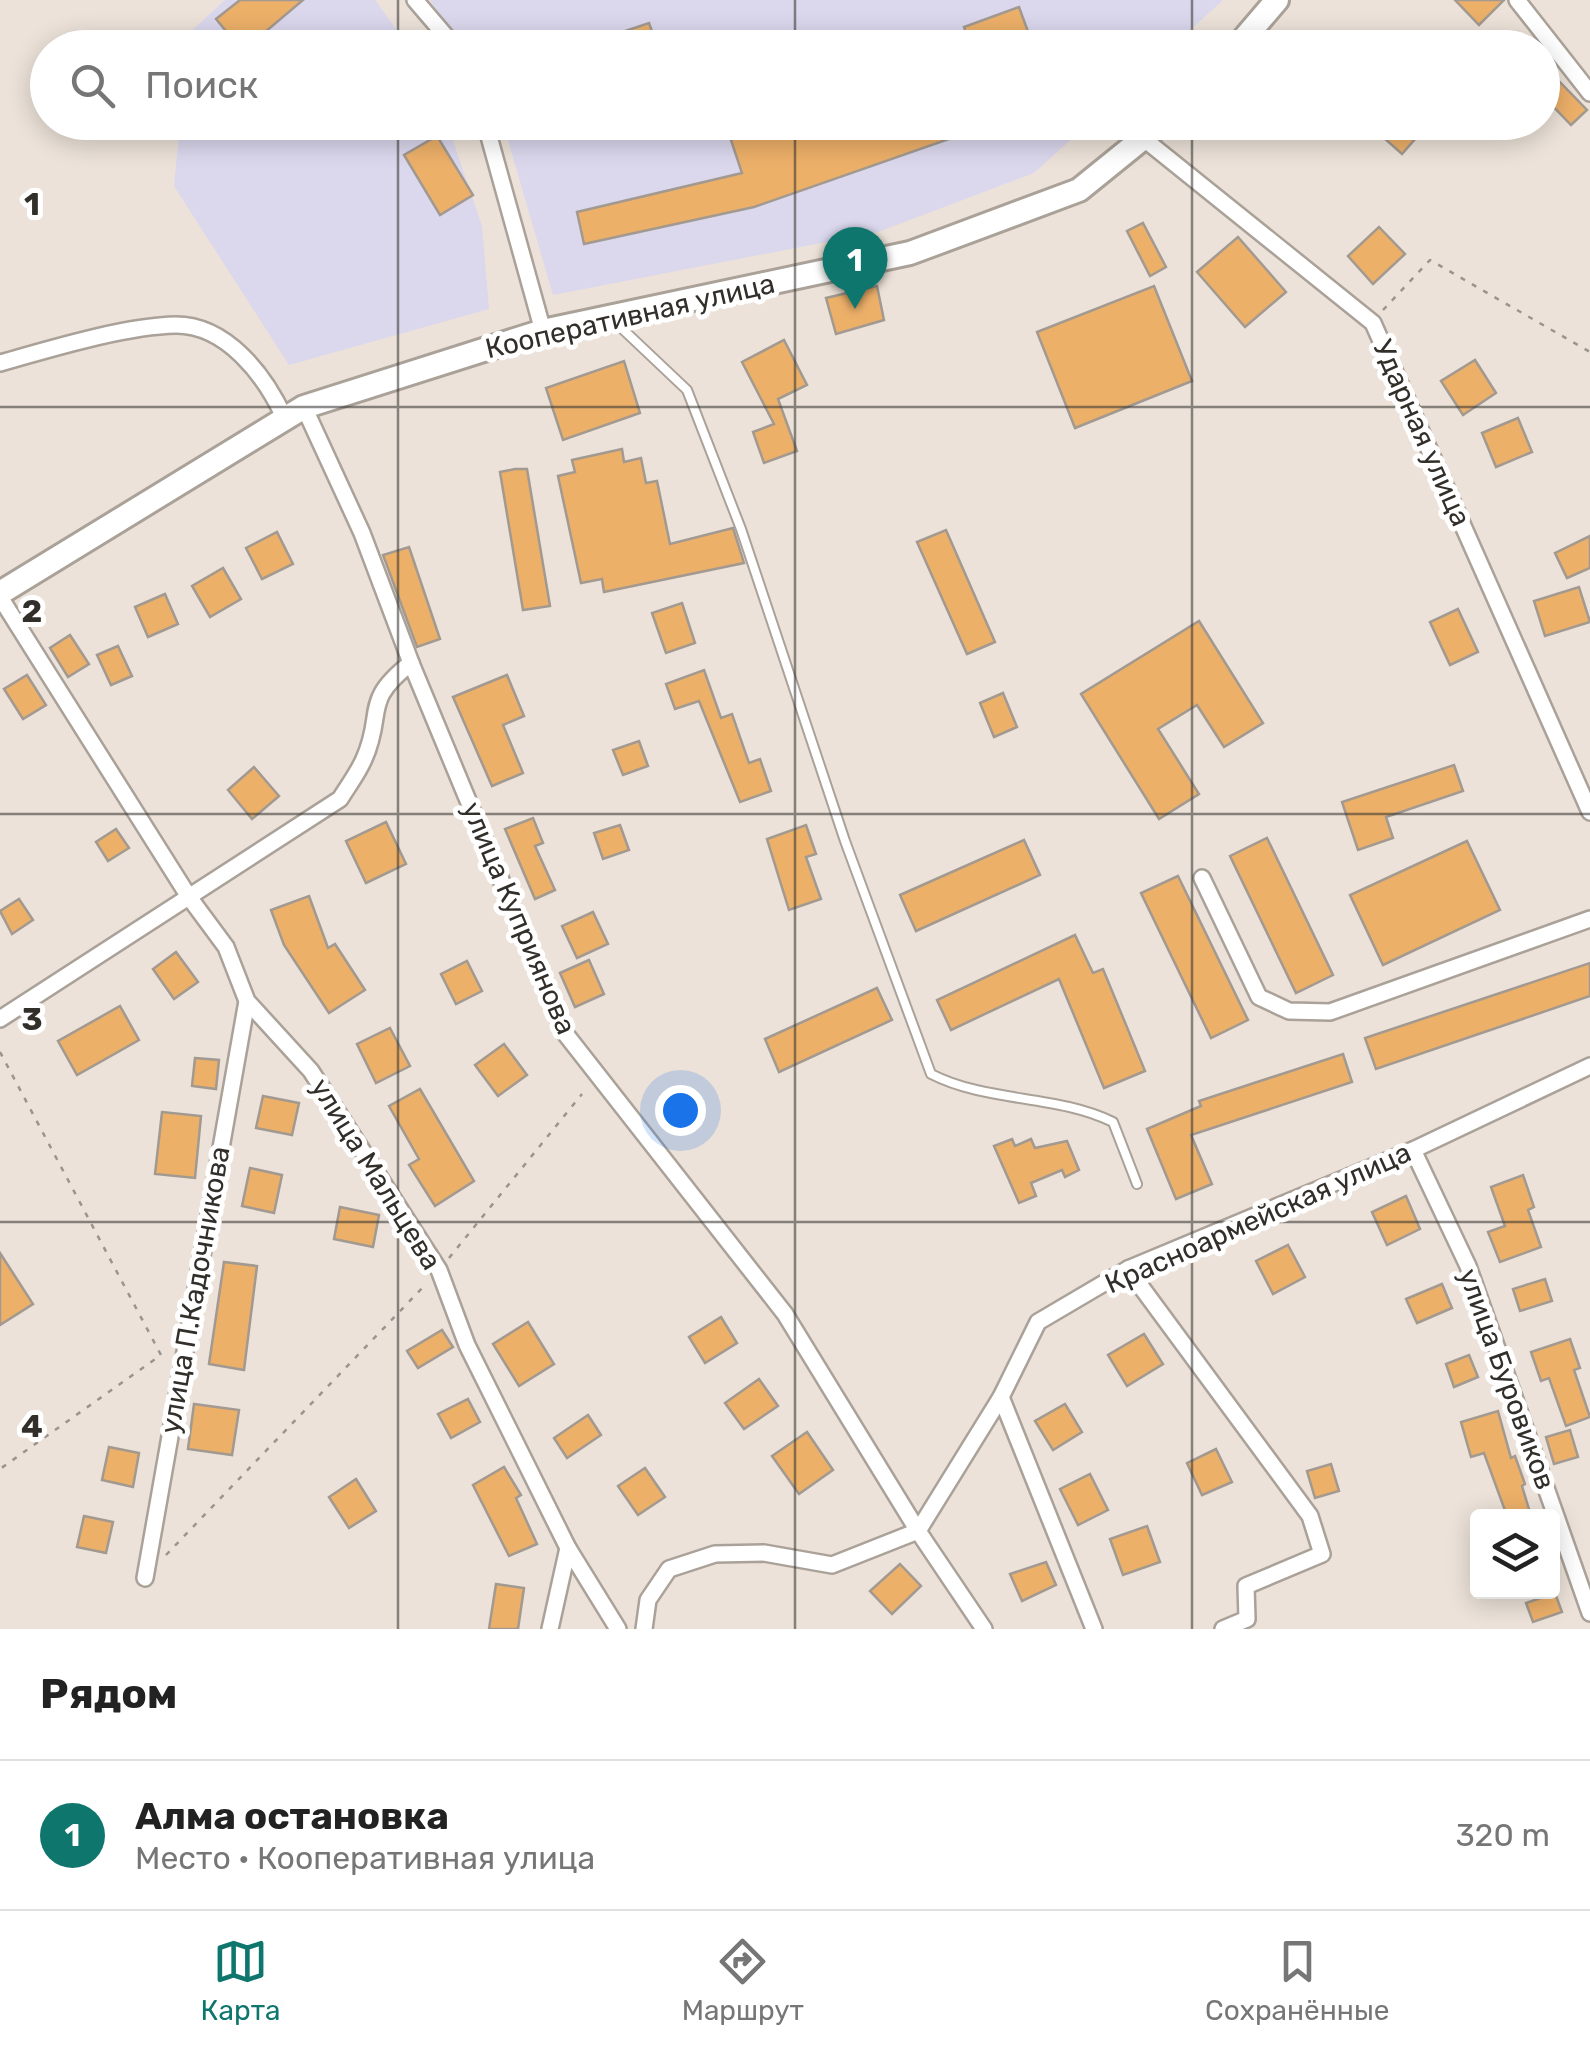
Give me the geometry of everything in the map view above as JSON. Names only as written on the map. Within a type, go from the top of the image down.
[{"type":"main road","points":[[1251,30],[1277,0]]},
{"type":"main road","name":"Кооперативная улица","points":[[0,595],[294,412],[542,331],[910,253],[1080,190],[1142,140]]},
{"type":"street","points":[[415,0],[441,30]]},
{"type":"street","points":[[1517,0],[1541,30]]},
{"type":"street","points":[[1560,55],[1590,93]]},
{"type":"street","points":[[490,140],[542,331]]},
{"type":"street","name":"Ударная улица","points":[[1146,140],[1372,323],[1590,812]]},
{"type":"street","name":"улица Куприянова","points":[[0,363],[63,346],[179,325],[217,338],[242,354],[294,412],[362,533],[410,663],[564,1032],[785,1314],[918,1531],[984,1629]]},
{"type":"street","name":"улица Мальцева","points":[[0,595],[189,897],[226,947],[248,1002],[311,1070],[439,1270],[467,1344],[568,1548],[618,1629]]},
{"type":"street","points":[[0,1020],[340,800],[366,757],[374,712],[385,683],[410,663]]},
{"type":"street","points":[[1202,878],[1259,997],[1290,1010],[1330,1012],[1590,919]]},
{"type":"street","name":"улица П.Кадочникова","points":[[145,1578],[248,1002]]},
{"type":"street","name":"Красноармейская улица","points":[[918,1531],[1001,1397],[1038,1322],[1128,1269],[1413,1150],[1590,1066]]},
{"type":"street","name":"улица Буровиков","points":[[1413,1150],[1468,1266],[1590,1613]]},
{"type":"street","points":[[1128,1269],[1260,1454],[1310,1516],[1322,1554],[1246,1586],[1246,1619],[1223,1629]]},
{"type":"street","points":[[1001,1397],[1094,1629]]},
{"type":"street","points":[[644,1629],[648,1600],[669,1568],[715,1554],[764,1553],[832,1566],[918,1531]]},
{"type":"street","points":[[550,1629],[568,1548]]},
{"type":"lane","points":[[610,317],[687,390],[741,529],[845,841],[931,1074],[958,1088],[1080,1106],[1113,1122],[1137,1184]]},
{"type":"path","points":[[1372,323],[1430,260],[1590,352]]},
{"type":"path","points":[[0,1052],[161,1355],[0,1468]]},
{"type":"path","points":[[145,1578],[439,1270],[582,1094]]},
{"type":"shaded area","points":[[225,0],[375,0],[397,30],[192,30]]},
{"type":"shaded area","points":[[430,0],[1223,0],[1190,30],[449,30]]},
{"type":"shaded area","points":[[178,140],[453,140],[482,226],[489,309],[289,365],[174,186]]},
{"type":"shaded area","points":[[508,140],[1070,140],[1034,173],[878,232],[553,295]]},
{"type":"building","points":[[240,0],[303,0],[267,30],[225,30],[216,19]]},
{"type":"building","points":[[1455,0],[1504,0],[1479,25]]},
{"type":"building","points":[[1019,7],[1027,30],[965,30],[964,27]]},
{"type":"building","points":[[649,23],[652,30],[628,30]]},
{"type":"building","points":[[1560,82],[1587,110],[1571,125],[1560,114]]},
{"type":"building","points":[[430,140],[439,140],[473,195],[440,215],[404,155]]},
{"type":"building","points":[[731,140],[946,140],[754,207],[584,244],[577,212],[742,173]]},
{"type":"building","points":[[1386,140],[1414,140],[1402,154]]},
{"type":"building","points":[[1143,223],[1166,267],[1150,276],[1127,231]]},
{"type":"building","points":[[1379,227],[1405,254],[1373,284],[1348,256]]},
{"type":"building","points":[[1238,237],[1286,292],[1245,327],[1197,272]]},
{"type":"building","points":[[877,286],[884,320],[836,334],[826,298]]},
{"type":"building","points":[[1154,286],[1192,381],[1075,428],[1037,332]]},
{"type":"building","points":[[784,340],[807,385],[778,399],[797,451],[764,463],[753,432],[774,424],[742,362]]},
{"type":"building","points":[[1475,360],[1496,393],[1463,415],[1441,381]]},
{"type":"building","points":[[624,361],[640,413],[563,440],[546,388]]},
{"type":"building","points":[[1518,418],[1532,452],[1496,467],[1482,433]]},
{"type":"building","points":[[622,449],[624,462],[641,458],[646,483],[657,481],[670,544],[733,528],[744,563],[604,592],[602,579],[581,583],[558,476],[575,472],[572,460]]},
{"type":"building","points":[[527,469],[550,606],[523,610],[500,472]]},
{"type":"building","points":[[946,530],[995,642],[967,654],[917,542]]},
{"type":"building","points":[[277,532],[293,564],[262,579],[246,548]]},
{"type":"building","points":[[1590,536],[1590,568],[1567,578],[1555,553]]},
{"type":"building","points":[[409,547],[440,639],[417,647],[383,555]]},
{"type":"building","points":[[223,568],[241,599],[210,617],[192,586]]},
{"type":"building","points":[[1579,587],[1590,622],[1545,636],[1534,601]]},
{"type":"building","points":[[165,594],[178,624],[148,637],[135,607]]},
{"type":"building","points":[[682,603],[695,643],[666,653],[652,613]]},
{"type":"building","points":[[1458,609],[1478,652],[1450,665],[1430,622]]},
{"type":"building","points":[[1199,621],[1263,723],[1224,747],[1197,705],[1158,729],[1199,794],[1159,819],[1081,694]]},
{"type":"building","points":[[70,635],[89,664],[68,677],[50,648]]},
{"type":"building","points":[[118,646],[132,676],[111,685],[97,655]]},
{"type":"building","points":[[704,670],[721,718],[732,714],[749,763],[760,759],[771,791],[740,802],[699,701],[675,709],[666,684]]},
{"type":"building","points":[[27,675],[46,705],[23,719],[4,689]]},
{"type":"building","points":[[507,675],[524,716],[503,725],[523,773],[492,786],[453,697]]},
{"type":"building","points":[[1003,693],[1017,727],[994,737],[980,703]]},
{"type":"building","points":[[639,741],[648,766],[623,775],[613,750]]},
{"type":"building","points":[[1454,765],[1463,791],[1386,817],[1393,838],[1358,850],[1342,802]]},
{"type":"building","points":[[254,767],[279,796],[252,819],[228,790]]},
{"type":"building","points":[[533,818],[543,843],[535,846],[555,890],[535,899],[505,829]]},
{"type":"building","points":[[386,822],[406,864],[366,883],[346,841]]},
{"type":"building","points":[[620,825],[629,850],[603,859],[594,833]]},
{"type":"building","points":[[806,825],[816,854],[806,857],[821,899],[789,910],[767,839]]},
{"type":"building","points":[[116,829],[129,848],[108,861],[96,842]]},
{"type":"building","points":[[1267,838],[1333,975],[1296,993],[1230,856]]},
{"type":"building","points":[[1024,840],[1040,875],[916,931],[900,895]]},
{"type":"building","points":[[1467,841],[1500,910],[1383,965],[1350,895]]},
{"type":"building","points":[[1178,876],[1248,1020],[1211,1038],[1141,893]]},
{"type":"building","points":[[309,896],[328,948],[335,944],[365,990],[329,1013],[284,945],[271,910]]},
{"type":"building","points":[[19,899],[33,920],[12,934],[0,911]]},
{"type":"building","points":[[593,912],[608,944],[577,958],[562,926]]},
{"type":"building","points":[[1075,935],[1093,973],[1103,969],[1145,1071],[1104,1088],[1059,979],[951,1030],[937,1000]]},
{"type":"building","points":[[176,952],[198,982],[174,999],[153,969]]},
{"type":"building","points":[[589,960],[604,994],[575,1007],[560,973]]},
{"type":"building","points":[[467,961],[482,991],[456,1004],[441,974]]},
{"type":"building","points":[[1590,963],[1590,996],[1376,1069],[1365,1038]]},
{"type":"building","points":[[877,988],[892,1020],[779,1072],[765,1039]]},
{"type":"building","points":[[120,1006],[139,1040],[77,1075],[58,1041]]},
{"type":"building","points":[[390,1028],[410,1066],[376,1083],[357,1044]]},
{"type":"building","points":[[504,1044],[527,1075],[498,1096],[475,1065]]},
{"type":"building","points":[[1343,1054],[1352,1082],[1191,1135],[1212,1184],[1176,1199],[1147,1129],[1201,1106],[1199,1101]]},
{"type":"building","points":[[195,1058],[219,1060],[216,1089],[192,1086]]},
{"type":"building","points":[[420,1089],[474,1181],[435,1206],[409,1165],[419,1159],[389,1106]]},
{"type":"building","points":[[263,1096],[299,1103],[292,1135],[256,1128]]},
{"type":"building","points":[[162,1112],[201,1116],[195,1178],[155,1174]]},
{"type":"building","points":[[1012,1139],[1015,1146],[1031,1139],[1035,1148],[1067,1141],[1079,1170],[1065,1177],[1062,1170],[1031,1183],[1036,1196],[1019,1203],[994,1146]]},
{"type":"building","points":[[250,1168],[282,1175],[274,1213],[242,1206]]},
{"type":"building","points":[[1523,1175],[1534,1207],[1528,1210],[1541,1247],[1500,1262],[1488,1232],[1505,1226],[1491,1187]]},
{"type":"building","points":[[1406,1196],[1420,1229],[1387,1245],[1372,1212]]},
{"type":"building","points":[[340,1207],[379,1215],[373,1247],[334,1239]]},
{"type":"building","points":[[1288,1245],[1305,1277],[1273,1294],[1256,1261]]},
{"type":"building","points":[[0,1253],[33,1304],[0,1325]]},
{"type":"building","points":[[224,1262],[257,1266],[244,1370],[209,1364]]},
{"type":"building","points":[[1545,1279],[1552,1301],[1520,1311],[1513,1289]]},
{"type":"building","points":[[1442,1284],[1452,1308],[1417,1323],[1406,1299]]},
{"type":"building","points":[[721,1317],[737,1343],[705,1363],[689,1337]]},
{"type":"building","points":[[528,1322],[554,1364],[519,1386],[493,1344]]},
{"type":"building","points":[[442,1330],[453,1347],[418,1368],[407,1351]]},
{"type":"building","points":[[1144,1334],[1163,1364],[1127,1386],[1108,1355]]},
{"type":"building","points":[[1570,1339],[1580,1368],[1574,1370],[1590,1417],[1566,1426],[1549,1378],[1541,1381],[1531,1352]]},
{"type":"building","points":[[1469,1355],[1478,1377],[1454,1387],[1446,1364]]},
{"type":"building","points":[[759,1379],[778,1406],[744,1429],[725,1403]]},
{"type":"building","points":[[468,1399],[480,1422],[451,1438],[438,1414]]},
{"type":"building","points":[[194,1404],[239,1410],[232,1455],[188,1449]]},
{"type":"building","points":[[1065,1404],[1082,1432],[1053,1450],[1035,1421]]},
{"type":"building","points":[[1498,1411],[1511,1458],[1515,1456],[1525,1484],[1522,1486],[1529,1509],[1504,1509],[1484,1453],[1471,1457],[1461,1422]]},
{"type":"building","points":[[588,1415],[601,1435],[567,1458],[554,1438]]},
{"type":"building","points":[[1570,1430],[1578,1457],[1554,1464],[1546,1437]]},
{"type":"building","points":[[807,1432],[833,1470],[799,1494],[772,1456]]},
{"type":"building","points":[[109,1447],[139,1453],[133,1487],[102,1480]]},
{"type":"building","points":[[1216,1449],[1232,1482],[1202,1495],[1187,1463]]},
{"type":"building","points":[[1331,1464],[1339,1491],[1315,1498],[1307,1471]]},
{"type":"building","points":[[504,1467],[521,1495],[516,1498],[537,1544],[509,1556],[473,1485]]},
{"type":"building","points":[[645,1468],[665,1497],[638,1515],[618,1486]]},
{"type":"building","points":[[1090,1474],[1108,1510],[1078,1525],[1060,1489]]},
{"type":"building","points":[[356,1479],[376,1511],[349,1528],[329,1497]]},
{"type":"building","points":[[84,1516],[113,1522],[106,1553],[77,1547]]},
{"type":"building","points":[[1147,1526],[1160,1562],[1123,1575],[1110,1539]]},
{"type":"building","points":[[1046,1562],[1056,1585],[1022,1601],[1010,1574]]},
{"type":"building","points":[[900,1564],[921,1586],[892,1614],[870,1591]]},
{"type":"building","points":[[496,1584],[524,1588],[518,1629],[489,1629]]},
{"type":"building","points":[[1557,1599],[1562,1612],[1533,1622],[1526,1603]]},
{"type":"place","name":"Алма остановка","points":[[855,309]]}]
